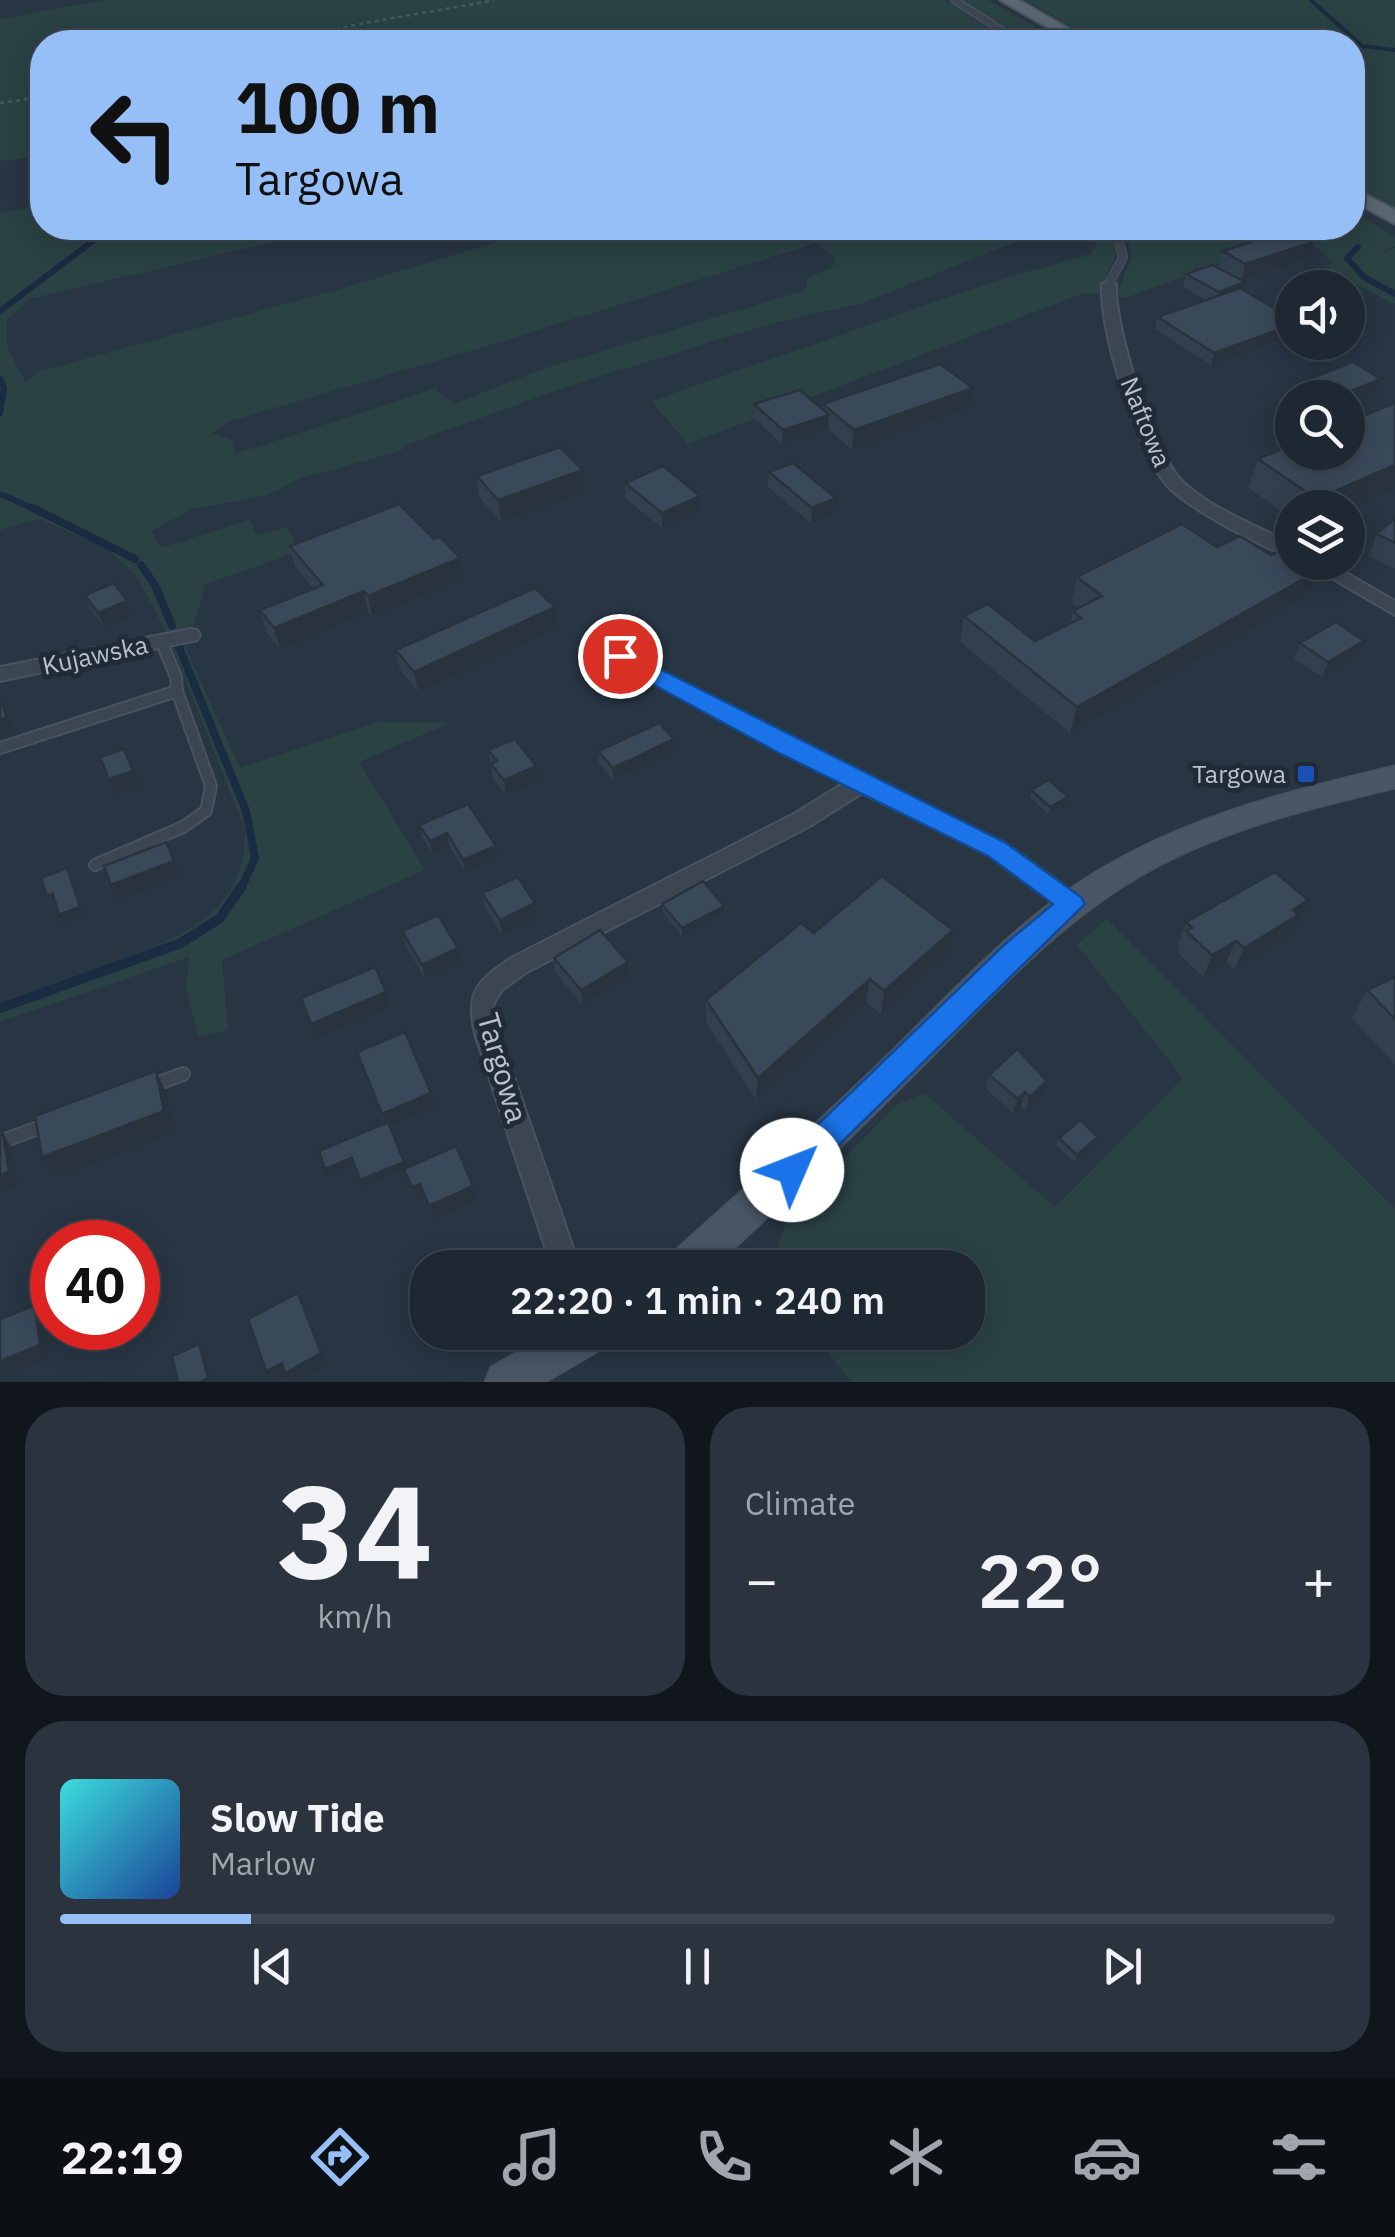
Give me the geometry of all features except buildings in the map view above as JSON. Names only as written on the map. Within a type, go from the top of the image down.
[{"type":"main road","points":[[996,0],[1049,30]]},
{"type":"main road","points":[[1008,0],[1062,30]]},
{"type":"main road","points":[[1365,201],[1395,218]]},
{"type":"main road","points":[[1365,214],[1395,231]]},
{"type":"street","name":"Naftowa","points":[[1109,284],[1106,300],[1122,362],[1169,478],[1198,500],[1275,543]]},
{"type":"street","points":[[1344,580],[1395,609]]},
{"type":"street","name":"Kujawska","points":[[0,674],[190,635]]},
{"type":"street","points":[[620,656],[861,784],[997,850],[1072,904]]},
{"type":"street","points":[[704,1250],[792,1170],[1015,952],[1072,904],[1149,856],[1208,828],[1293,801],[1395,777]]},
{"type":"street","name":"Targowa","points":[[560,1250],[486,1034],[480,1004],[493,983],[519,964],[802,820],[861,784]]},
{"type":"street","points":[[506,1382],[562,1350]]},
{"type":"lane","points":[[954,0],[1001,30]]},
{"type":"lane","points":[[1109,284],[1126,258],[1123,240]]},
{"type":"lane","points":[[95,865],[182,827],[206,811],[211,786],[161,641]]},
{"type":"lane","points":[[0,748],[177,691]]},
{"type":"lane","points":[[138,1092],[182,1074]]},
{"type":"lane","points":[[0,1142],[69,1117]]},
{"type":"path","points":[[326,30],[494,0]]},
{"type":"path","points":[[0,103],[30,99]]},
{"type":"green space","points":[[104,0],[944,0],[991,30],[30,30],[30,157],[0,161],[0,19]]},
{"type":"green space","points":[[960,0],[988,0],[1041,30],[1008,30]]},
{"type":"green space","points":[[1026,0],[1395,0],[1395,210],[1365,193],[1365,30],[1076,30]]},
{"type":"green space","points":[[30,207],[30,240],[282,240],[29,299],[7,320],[7,347],[26,383],[37,372],[504,240],[1020,240],[863,303],[773,323],[569,386],[406,445],[400,451],[299,479],[268,495],[193,509],[151,531],[161,548],[250,519],[257,536],[287,527],[301,551],[206,584],[192,630],[167,634],[136,575],[107,549],[40,519],[0,530],[0,213]],"holes":[[[817,243],[835,258],[832,268],[808,277],[806,290],[546,368],[453,404],[435,388],[235,454],[232,440],[212,433],[230,421]]]},
{"type":"green space","points":[[1365,219],[1395,237],[1395,246],[1377,253],[1395,248],[1395,305],[1365,289],[1365,270],[1324,267],[1333,263],[1308,240],[1365,240]]},
{"type":"green space","points":[[1098,240],[1116,240],[1119,247],[1099,294],[1084,293],[688,444],[651,401],[989,283],[1091,254]]},
{"type":"green space","points":[[1127,240],[1282,240],[1126,298],[1116,296],[1132,255]]},
{"type":"green space","points":[[185,646],[240,768],[378,722],[450,723],[359,762],[425,870],[222,960],[228,1030],[198,1037],[186,989],[189,957],[0,1022],[0,1002],[183,933],[221,904],[234,884],[245,830],[174,651]]},
{"type":"green space","points":[[1107,919],[1395,1209],[1395,1382],[851,1382],[826,1350],[985,1350],[985,1250],[778,1250],[788,1216],[896,1105],[924,1093],[1055,1207],[1183,1078],[1077,945]]},
{"type":"waterway","points":[[1311,0],[1344,30]]},
{"type":"waterway","points":[[1365,46],[1395,50]]},
{"type":"waterway","points":[[0,311],[94,240]]},
{"type":"waterway","points":[[1358,247],[1347,258],[1364,277],[1395,294]]},
{"type":"waterway","points":[[0,379],[4,388],[0,413]]},
{"type":"waterway","points":[[0,494],[39,511]]},
{"type":"waterway","points":[[33,508],[39,511]]},
{"type":"waterway","points":[[39,511],[135,559]]},
{"type":"waterway","points":[[141,565],[155,585],[172,626]]},
{"type":"waterway","points":[[179,647],[246,811],[255,858],[241,889]]},
{"type":"waterway","points":[[0,1008],[181,943],[220,918],[242,886]]},
{"type":"place","name":"Targowa","points":[[1306,774]]},
{"type":"route","points":[[620,656],[861,784],[997,850],[1072,904],[1015,952],[792,1170]]}]
